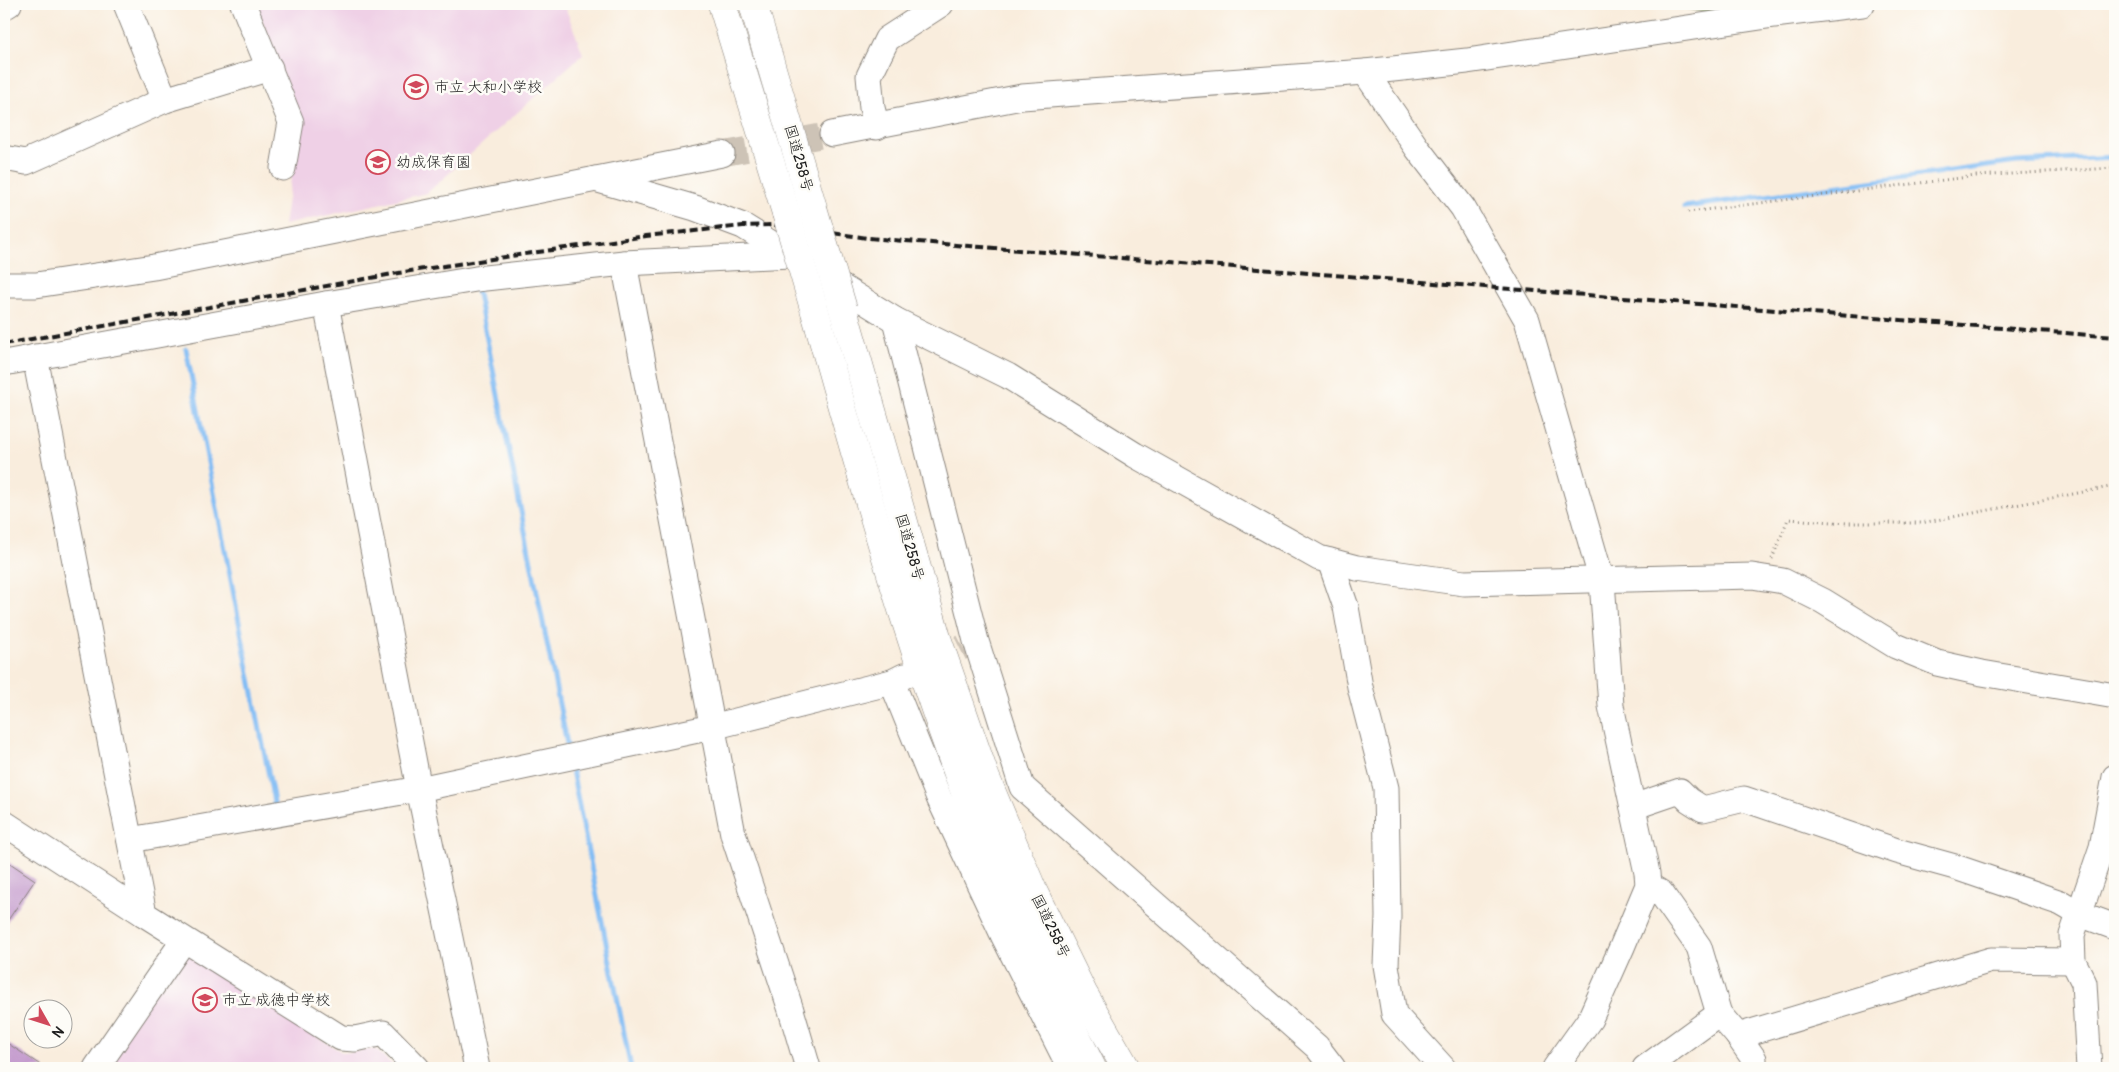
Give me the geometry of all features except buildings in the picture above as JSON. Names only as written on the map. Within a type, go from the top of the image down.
[{"type":"highway","name":"国道258号","points":[[722,4],[786,213],[861,476],[923,673],[961,781],[1013,910],[1092,1068]]},
{"type":"highway","name":"国道258号","points":[[753,4],[937,638],[984,776],[1034,893],[1083,993],[1126,1068]]},
{"type":"street","points":[[4,7],[8,4]]},
{"type":"street","points":[[126,4],[165,100]]},
{"type":"street","points":[[243,4],[291,122],[283,168]]},
{"type":"street","points":[[877,127],[872,108],[869,76],[887,39],[941,4]]},
{"type":"street","points":[[832,134],[877,127],[1022,97],[1365,72],[1467,60],[1764,16],[1862,4]]},
{"type":"street","points":[[4,158],[26,162],[165,100],[270,68]]},
{"type":"street","points":[[1365,72],[1417,148],[1463,208],[1527,320],[1602,581],[1611,706],[1648,884],[1590,1019],[1555,1068]]},
{"type":"street","points":[[4,285],[36,285],[154,267],[722,154]]},
{"type":"street","points":[[595,179],[695,208],[743,226],[895,320],[1008,376],[1135,455],[1311,553],[1330,561],[1357,568],[1464,583],[1752,576],[1783,581],[1823,601],[1896,646],[1937,663],[1982,674],[2115,696]]},
{"type":"street","points":[[4,363],[326,304],[476,279],[624,263],[790,255]]},
{"type":"street","points":[[624,263],[733,834],[791,1010],[808,1068]]},
{"type":"street","points":[[326,304],[419,789],[477,1068]]},
{"type":"street","points":[[895,320],[970,644],[1022,788],[1317,1047],[1333,1068]]},
{"type":"street","points":[[35,357],[144,914]]},
{"type":"street","points":[[1330,561],[1346,606],[1360,687],[1386,788],[1388,898],[1386,965],[1394,1014],[1443,1068]]},
{"type":"street","points":[[130,840],[419,789],[712,728],[898,679],[940,798],[1004,937],[1070,1068]]},
{"type":"street","points":[[2089,1068],[2084,983],[2073,961],[2072,935],[2102,847],[2115,776]]},
{"type":"street","points":[[1633,807],[1680,791],[1689,800],[1703,809],[1744,799],[1897,851],[1955,867],[2061,903],[2080,914],[2115,927]]},
{"type":"street","points":[[4,824],[340,1038],[356,1039],[383,1032],[417,1068]]},
{"type":"street","points":[[1648,884],[1661,893],[1699,947],[1720,1014],[1754,1059]]},
{"type":"street","points":[[96,1068],[184,940]]},
{"type":"street","points":[[1738,1036],[1991,960],[2073,961]]},
{"type":"street","points":[[1661,1064],[1720,1014]]},
{"type":"path","points":[[1688,212],[1976,176],[2115,168]]},
{"type":"path","points":[[1764,578],[1788,519],[1847,523],[1921,523],[2115,486]]},
{"type":"shaded area","name":"市立 大和小学校","points":[[256,4],[564,4],[583,54],[427,193],[284,225],[300,120]]},
{"type":"shaded area","name":"市立 成徳中学校","points":[[183,951],[343,1053],[375,1049],[396,1068],[102,1068]]},
{"type":"green space","points":[[1668,4],[1859,4],[1738,21]]},
{"type":"waterway","points":[[1684,207],[2017,162],[2115,157]]},
{"type":"waterway","points":[[477,289],[567,744]]},
{"type":"waterway","points":[[186,349],[275,807]]},
{"type":"waterway","points":[[571,765],[631,1068]]},
{"type":"tunnel","points":[[722,154],[832,134]]},
{"type":"tunnel","points":[[927,665],[963,647]]},
{"type":"railway","points":[[4,344],[404,272],[646,236],[743,226],[774,225],[868,238],[2115,337]]},
{"type":"place","name":"市立 大和小学校","points":[[416,87]]},
{"type":"place","name":"幼成保育園","points":[[378,162]]},
{"type":"place","name":"市立 成徳中学校","points":[[205,1000]]}]
